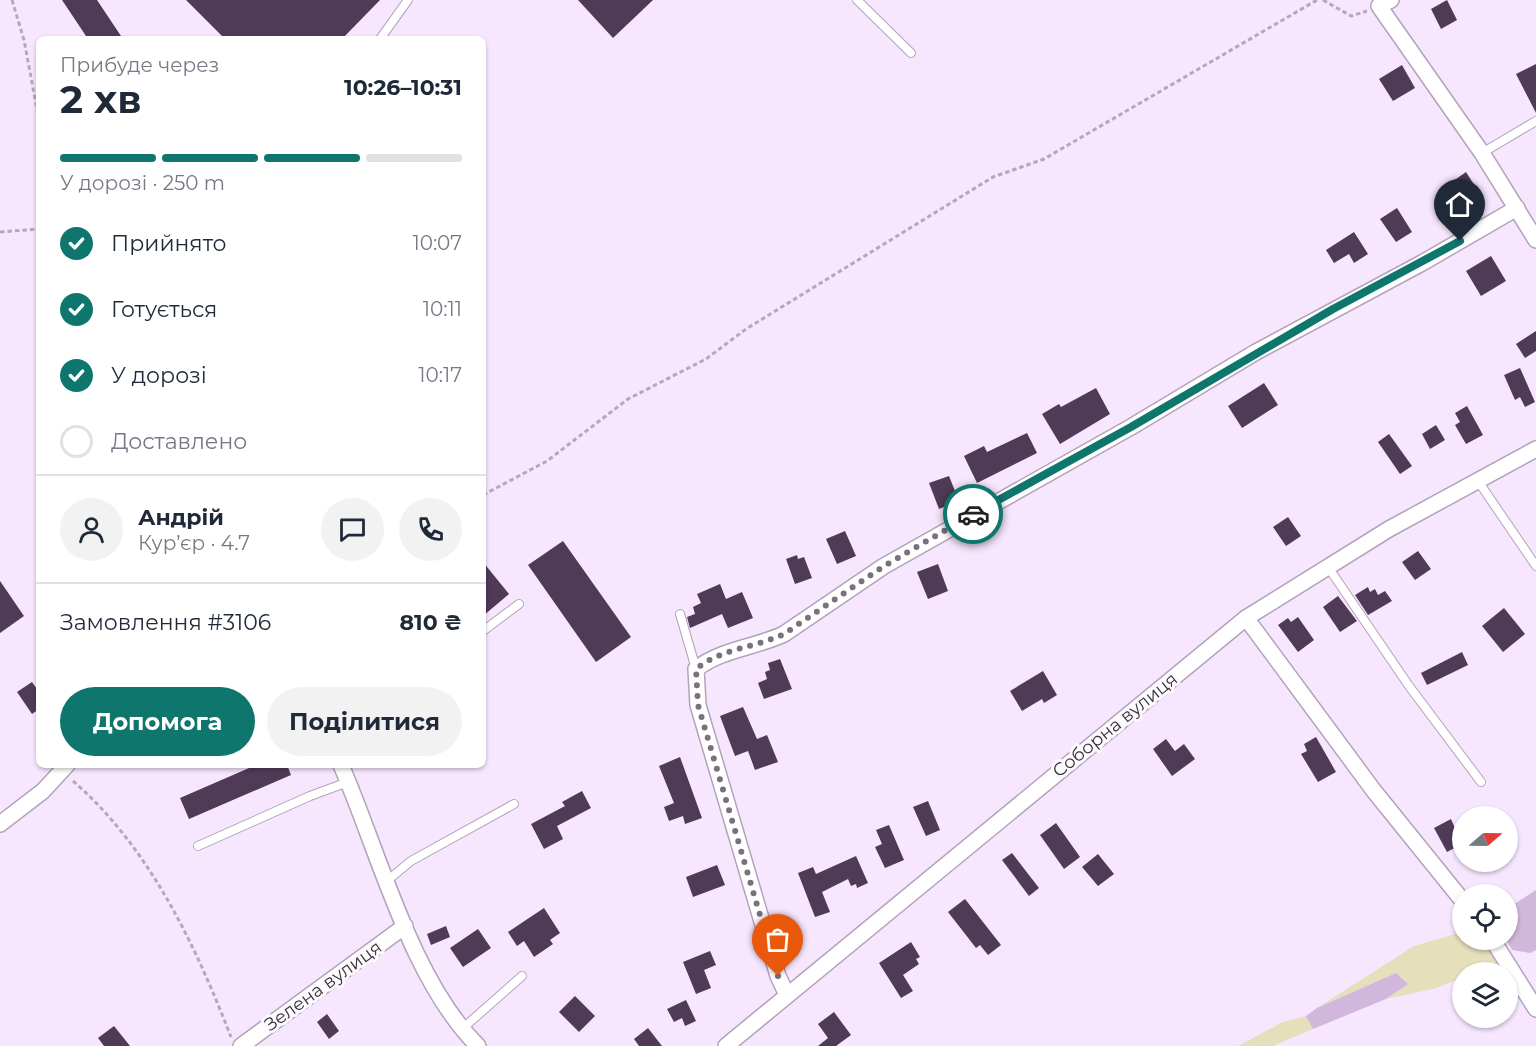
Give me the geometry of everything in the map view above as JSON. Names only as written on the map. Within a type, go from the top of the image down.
[{"type":"street","points":[[1385,3],[1536,240]]},
{"type":"street","points":[[787,995],[778,976],[698,705],[696,669],[723,653],[771,640],[784,634],[884,566],[1131,427],[1256,352],[1422,263],[1517,208]]},
{"type":"street","name":"Соборна вулиця","points":[[726,1046],[1246,618],[1327,566],[1536,449]]},
{"type":"street","points":[[1246,618],[1374,791],[1452,888]]},
{"type":"street","points":[[0,824],[43,791],[65,768]]},
{"type":"street","points":[[342,768],[405,926],[437,994],[461,1029],[478,1046]]},
{"type":"street","name":"Зелена вулиця","points":[[244,1045],[405,926]]},
{"type":"street","points":[[1499,950],[1536,1009]]},
{"type":"lane","points":[[382,36],[408,0]]},
{"type":"lane","points":[[857,0],[911,53]]},
{"type":"lane","points":[[1482,153],[1536,121]]},
{"type":"lane","points":[[1478,481],[1536,566]]},
{"type":"lane","points":[[1327,566],[1409,686],[1481,782]]},
{"type":"lane","points":[[486,629],[519,604]]},
{"type":"lane","points":[[680,614],[696,669]]},
{"type":"lane","points":[[198,846],[310,796],[349,782]]},
{"type":"lane","points":[[388,880],[411,861],[514,804]]},
{"type":"lane","points":[[461,1029],[522,976]]},
{"type":"path","points":[[12,0],[24,40],[36,104]]},
{"type":"path","points":[[486,493],[547,461],[628,399],[706,359],[746,329],[993,177],[1044,159],[1317,0]]},
{"type":"path","points":[[1323,0],[1351,16],[1385,3]]},
{"type":"path","points":[[0,232],[36,229]]},
{"type":"path","points":[[65,768],[113,819],[169,899],[193,952],[244,1045]]},
{"type":"shaded area","points":[[1536,890],[1536,950],[1530,953],[1512,950],[1518,950],[1518,902]]},
{"type":"shaded area","points":[[1452,935],[1452,950],[1490,950],[1497,962],[1452,962],[1452,982],[1433,989],[1386,999],[1408,984],[1396,973],[1317,1008],[1414,946]]},
{"type":"shaded area","points":[[1396,973],[1408,984],[1386,999],[1313,1029],[1306,1016],[1317,1008]]},
{"type":"shaded area","points":[[1306,1016],[1313,1029],[1273,1046],[1238,1046],[1283,1022]]},
{"type":"building","points":[[62,0],[97,0],[121,36],[86,36]]},
{"type":"building","points":[[186,0],[380,0],[345,36],[222,36]]},
{"type":"building","points":[[578,0],[653,0],[613,38]]},
{"type":"building","points":[[1447,0],[1457,20],[1441,29],[1431,9]]},
{"type":"building","points":[[1536,64],[1536,113],[1516,74]]},
{"type":"building","points":[[1402,65],[1415,88],[1393,101],[1379,79]]},
{"type":"building","points":[[1466,172],[1478,191],[1462,202],[1449,184]]},
{"type":"building","points":[[1397,208],[1412,232],[1396,242],[1380,219]]},
{"type":"building","points":[[1354,232],[1368,254],[1354,263],[1349,254],[1334,263],[1326,250]]},
{"type":"building","points":[[1491,256],[1506,281],[1481,296],[1466,271]]},
{"type":"building","points":[[1536,331],[1536,351],[1525,358],[1516,344]]},
{"type":"building","points":[[1520,368],[1535,402],[1525,407],[1520,397],[1515,400],[1504,375]]},
{"type":"building","points":[[1264,383],[1278,405],[1242,428],[1228,406]]},
{"type":"building","points":[[1096,388],[1110,414],[1060,444],[1042,414],[1059,404],[1061,407]]},
{"type":"building","points":[[1467,406],[1483,435],[1466,444],[1455,425],[1460,422],[1455,413]]},
{"type":"building","points":[[1436,425],[1445,440],[1430,449],[1422,434]]},
{"type":"building","points":[[1027,433],[1037,453],[977,483],[964,456],[984,446],[987,452]]},
{"type":"building","points":[[1389,434],[1412,466],[1400,474],[1378,442]]},
{"type":"building","points":[[949,476],[959,501],[939,509],[929,483]]},
{"type":"building","points":[[1288,517],[1301,536],[1286,546],[1273,527]]},
{"type":"building","points":[[845,531],[856,556],[837,564],[826,539]]},
{"type":"building","points":[[563,541],[631,637],[596,662],[528,565]]},
{"type":"building","points":[[1418,551],[1431,569],[1415,580],[1402,562]]},
{"type":"building","points":[[797,555],[798,559],[804,557],[812,578],[795,584],[786,559]]},
{"type":"building","points":[[938,564],[948,591],[928,599],[917,572]]},
{"type":"building","points":[[486,566],[509,594],[486,613]]},
{"type":"building","points":[[0,581],[24,616],[0,633]]},
{"type":"building","points":[[720,584],[726,599],[742,592],[753,618],[728,628],[722,614],[690,628],[687,617],[695,614],[693,607],[701,603],[697,594]]},
{"type":"building","points":[[1368,587],[1370,592],[1375,589],[1378,595],[1385,591],[1392,601],[1368,615],[1355,595]]},
{"type":"building","points":[[1338,596],[1357,621],[1340,632],[1323,607]]},
{"type":"building","points":[[1504,608],[1525,634],[1503,652],[1482,626]]},
{"type":"building","points":[[1298,617],[1314,640],[1298,652],[1278,625],[1288,618],[1291,622]]},
{"type":"building","points":[[1462,652],[1468,665],[1427,685],[1421,673]]},
{"type":"building","points":[[780,659],[792,689],[764,699],[758,683],[767,679],[765,672],[770,670],[768,663]]},
{"type":"building","points":[[1043,671],[1057,695],[1044,703],[1042,699],[1022,711],[1010,691]]},
{"type":"building","points":[[32,682],[36,688],[36,711],[32,714],[17,692]]},
{"type":"building","points":[[743,707],[757,739],[767,735],[778,762],[755,770],[748,751],[735,756],[720,716]]},
{"type":"building","points":[[1316,737],[1336,772],[1318,782],[1301,754],[1307,751],[1304,744]]},
{"type":"building","points":[[1166,739],[1175,751],[1184,744],[1195,759],[1172,776],[1153,749]]},
{"type":"building","points":[[680,757],[702,818],[685,824],[683,816],[669,821],[664,807],[674,803],[659,766]]},
{"type":"building","points":[[249,768],[288,768],[291,775],[189,819],[180,798]]},
{"type":"building","points":[[582,791],[591,808],[557,826],[563,839],[544,849],[531,824],[565,806],[562,802]]},
{"type":"building","points":[[928,801],[940,830],[926,836],[913,807]]},
{"type":"building","points":[[1451,819],[1452,849],[1447,852],[1434,828]]},
{"type":"building","points":[[1056,823],[1080,857],[1064,869],[1040,835]]},
{"type":"building","points":[[889,825],[904,860],[885,868],[875,847],[882,844],[876,830]]},
{"type":"building","points":[[1012,853],[1039,888],[1029,896],[1002,860]]},
{"type":"building","points":[[1098,854],[1114,874],[1098,886],[1082,867]]},
{"type":"building","points":[[856,856],[868,883],[857,888],[856,884],[851,886],[848,879],[822,892],[830,912],[815,917],[798,873],[813,867],[816,874]]},
{"type":"building","points":[[717,865],[725,885],[693,897],[686,877]]},
{"type":"building","points":[[965,899],[1001,945],[988,955],[980,945],[976,948],[948,912]]},
{"type":"building","points":[[544,908],[560,933],[550,940],[553,944],[534,957],[524,941],[517,946],[508,932]]},
{"type":"building","points":[[446,926],[450,937],[431,945],[427,934]]},
{"type":"building","points":[[478,929],[491,948],[463,967],[450,948]]},
{"type":"building","points":[[911,942],[920,957],[916,959],[919,964],[903,975],[913,991],[901,998],[879,963]]},
{"type":"building","points":[[710,951],[716,965],[704,970],[711,988],[696,994],[683,962]]},
{"type":"building","points":[[575,996],[595,1016],[579,1032],[559,1012]]},
{"type":"building","points":[[686,1000],[696,1021],[685,1026],[682,1018],[674,1022],[667,1009]]},
{"type":"building","points":[[834,1012],[851,1035],[836,1046],[818,1046],[828,1038],[818,1024]]},
{"type":"building","points":[[327,1014],[339,1031],[329,1039],[317,1022]]},
{"type":"building","points":[[114,1026],[130,1046],[104,1046],[98,1038]]},
{"type":"building","points":[[648,1028],[662,1046],[639,1046],[634,1039]]},
{"type":"way so far","points":[[778,976],[698,705],[695,689],[696,669],[707,660],[723,653],[771,640],[784,634],[842,592],[973,514]]},
{"type":"route","points":[[973,514],[1131,427],[1256,352],[1460,241]]}]
